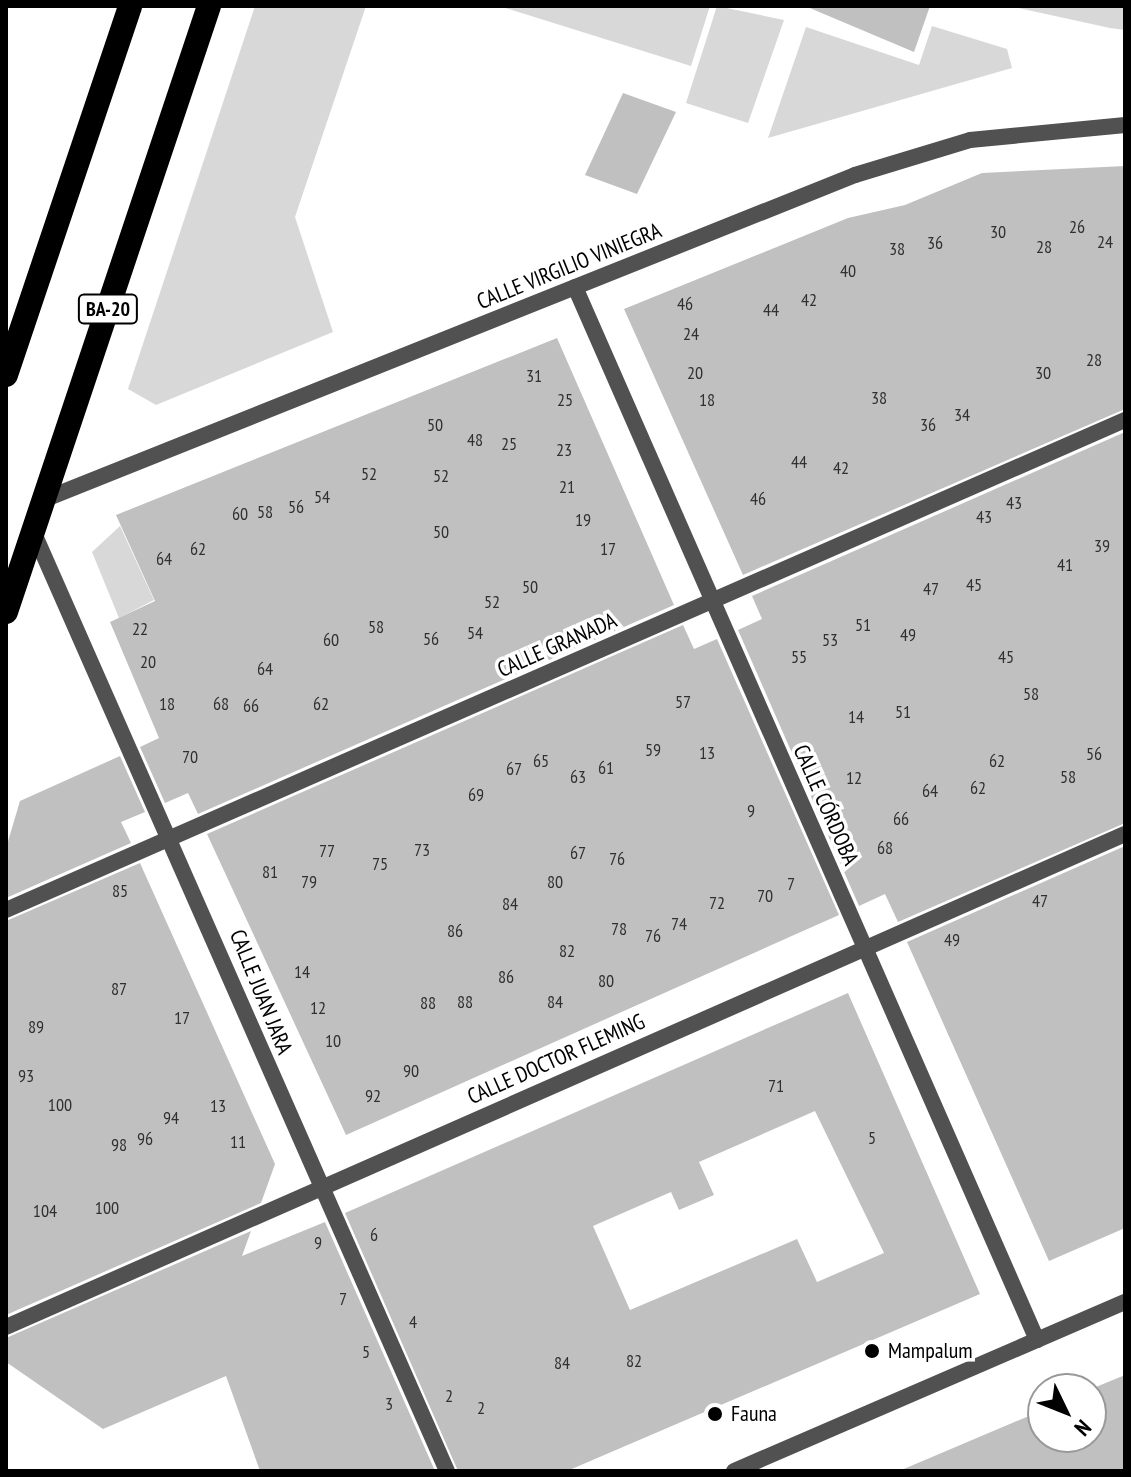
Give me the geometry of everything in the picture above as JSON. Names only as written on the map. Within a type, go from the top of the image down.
[{"type":"highway","points":[[6,375],[130,6]]},
{"type":"highway","name":"BA-20","points":[[6,612],[209,6]]},
{"type":"street","name":"CALLE VIRGILIO VINIEGRA","points":[[43,500],[855,175],[970,140],[1125,125]]},
{"type":"street","name":"CALLE CÓRDOBA","points":[[575,287],[1037,1340]]},
{"type":"street","name":"CALLE GRANADA","points":[[6,910],[1125,420]]},
{"type":"street","name":"CALLE JUAN JARA","points":[[33,531],[172,837],[318,1186],[447,1471]]},
{"type":"street","name":"CALLE DOCTOR FLEMING","points":[[6,1327],[318,1186],[1125,834]]},
{"type":"street","points":[[734,1471],[1125,1302]]},
{"type":"shaded area","points":[[255,6],[366,6],[295,217],[333,332],[156,405],[128,389]]},
{"type":"shaded area","points":[[499,6],[710,6],[691,66]]},
{"type":"shaded area","points":[[717,6],[784,20],[748,123],[686,103]]},
{"type":"shaded area","points":[[1009,6],[1125,6],[1125,30],[1110,28]]},
{"type":"shaded area","points":[[932,26],[1007,49],[1012,68],[768,138],[806,27],[919,65]]},
{"type":"shaded area","points":[[120,526],[154,600],[119,618],[92,552]]},
{"type":"building","points":[[805,6],[930,6],[914,52]]},
{"type":"building","points":[[623,93],[676,112],[637,194],[585,175]]},
{"type":"building","points":[[1125,166],[1125,409],[743,575],[624,309],[848,218],[905,205],[982,173]]},
{"type":"building","points":[[557,338],[674,605],[198,814],[188,793],[165,803],[140,747],[159,738],[110,622],[155,601],[116,515]]},
{"type":"building","points":[[1125,432],[1125,823],[898,922],[885,894],[859,906],[738,630],[762,619],[752,596]]},
{"type":"building","points":[[683,625],[694,649],[717,639],[839,915],[346,1135],[207,834]]},
{"type":"building","points":[[120,756],[145,812],[121,822],[131,843],[6,898],[6,848],[20,801]]},
{"type":"building","points":[[1125,846],[1125,1228],[1049,1261],[907,942]]},
{"type":"building","points":[[140,863],[275,1164],[261,1203],[6,1315],[6,921]]},
{"type":"building","points":[[848,993],[980,1294],[567,1471],[458,1471],[345,1213]],"holes":[[[815,1111],[884,1253],[817,1282],[797,1239],[630,1310],[593,1226],[671,1192],[679,1210],[714,1195],[699,1162]]]},
{"type":"building","points":[[325,1222],[435,1471],[260,1471],[226,1376],[103,1429],[6,1362],[6,1338],[251,1231],[242,1256]]},
{"type":"building","points":[[1125,1375],[1125,1471],[899,1471],[1027,1417],[1027,1453],[1107,1453],[1107,1382]]},
{"type":"place","name":"Mampalum","points":[[872,1351]]},
{"type":"place","name":"Fauna","points":[[715,1414]]}]
